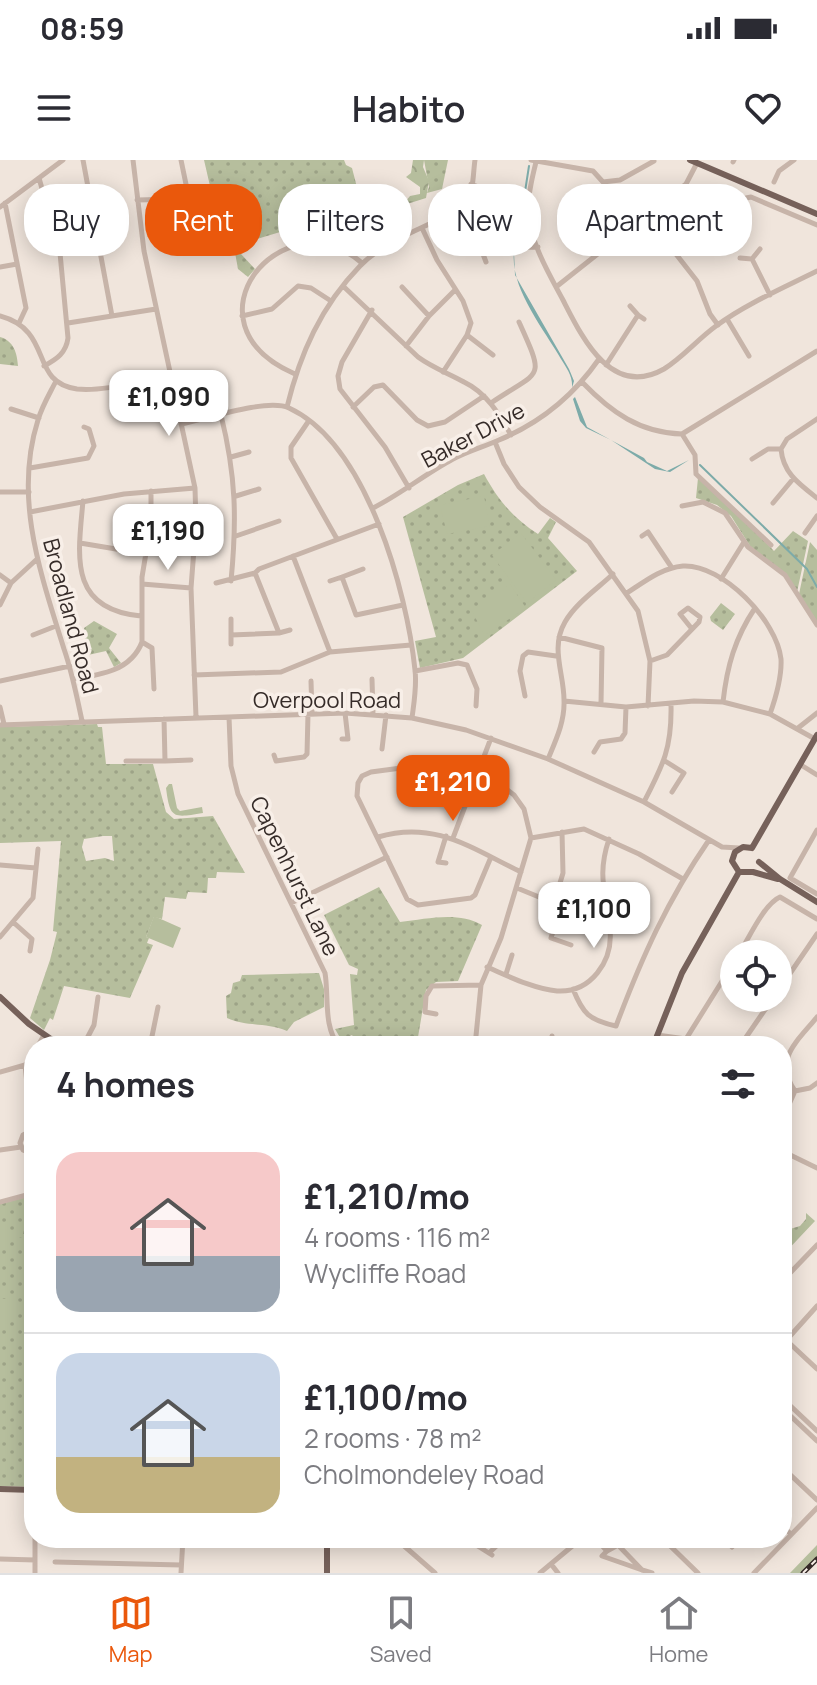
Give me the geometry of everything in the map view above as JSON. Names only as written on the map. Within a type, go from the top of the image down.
[{"type":"main road","points":[[693,162],[817,214]]},
{"type":"main road","points":[[752,848],[816,737]]},
{"type":"main road","points":[[739,872],[732,861],[739,848],[752,848],[759,855],[753,872]]},
{"type":"main road","points":[[759,862],[817,902]]},
{"type":"main road","points":[[739,872],[780,879]]},
{"type":"main road","points":[[657,1035],[688,962],[739,872]]},
{"type":"main road","points":[[0,997],[44,1035]]},
{"type":"main road","points":[[0,1489],[24,1490]]},
{"type":"main road","points":[[327,1548],[327,1573]]},
{"type":"street","points":[[19,323],[26,308],[2,205],[63,160]]},
{"type":"street","points":[[83,160],[112,316]]},
{"type":"street","points":[[133,160],[156,309],[195,488],[191,588],[196,717]]},
{"type":"street","points":[[137,200],[179,199],[187,189],[181,160]]},
{"type":"street","points":[[471,184],[475,160]]},
{"type":"street","points":[[774,182],[779,171],[794,160]]},
{"type":"street","points":[[530,184],[533,161],[593,171],[603,182],[620,180],[654,161]]},
{"type":"street","points":[[686,184],[693,162]]},
{"type":"street","points":[[39,178],[60,253],[68,323],[65,349],[59,357],[44,366]]},
{"type":"street","points":[[752,197],[817,225]]},
{"type":"street","points":[[287,407],[295,374],[311,335],[331,301],[362,263],[387,245],[428,225]]},
{"type":"street","points":[[422,228],[471,323],[467,335],[443,372]]},
{"type":"street","points":[[295,374],[270,361],[256,348],[247,333],[242,316],[246,287],[268,259],[283,251],[323,243],[343,249],[362,263]]},
{"type":"street","points":[[752,259],[760,249]]},
{"type":"street","points":[[541,254],[556,287],[599,359],[623,374],[650,374],[663,369],[727,319],[817,271]]},
{"type":"street","points":[[484,256],[486,262]]},
{"type":"street","points":[[556,287],[596,256]]},
{"type":"street","points":[[677,256],[697,281],[710,314],[718,325]]},
{"type":"street","points":[[740,258],[752,259]]},
{"type":"street","points":[[752,259],[770,295]]},
{"type":"street","points":[[0,267],[17,264]]},
{"type":"street","points":[[242,316],[272,309],[298,286],[311,288],[331,301]]},
{"type":"street","points":[[343,286],[372,310],[406,346],[484,396],[511,435]]},
{"type":"street","points":[[402,287],[429,316]]},
{"type":"street","points":[[406,346],[429,316],[455,290]]},
{"type":"street","points":[[606,365],[641,317],[630,306]]},
{"type":"street","points":[[68,323],[156,309]]},
{"type":"street","points":[[372,310],[348,348],[338,376],[342,394],[385,447],[409,488]]},
{"type":"street","points":[[0,316],[19,323],[36,342],[51,377],[73,388],[171,376]]},
{"type":"street","points":[[727,319],[749,356]]},
{"type":"street","points":[[491,403],[530,379],[535,372],[536,359],[519,322]]},
{"type":"street","points":[[467,335],[493,355]]},
{"type":"street","points":[[583,383],[604,405],[635,425],[667,434],[682,434],[817,351]]},
{"type":"street","name":"Baker Drive","points":[[373,508],[452,459],[511,435],[549,412],[583,383],[599,359]]},
{"type":"street","name":"Broadland Road","points":[[56,381],[39,418],[30,468],[30,512],[36,560],[70,666],[82,721]]},
{"type":"street","points":[[353,407],[374,387],[383,385],[420,423],[432,426],[458,414],[484,396]]},
{"type":"street","points":[[181,424],[264,407],[287,407],[338,451],[373,508],[403,605],[415,671],[412,718]]},
{"type":"street","points":[[11,409],[39,418]]},
{"type":"street","points":[[221,415],[236,496],[231,581]]},
{"type":"street","points":[[817,419],[787,439],[781,449],[782,461],[793,479],[817,498]]},
{"type":"street","points":[[308,422],[291,447],[291,458],[337,540]]},
{"type":"street","points":[[30,468],[88,458],[94,449],[88,427]]},
{"type":"street","points":[[682,434],[695,455],[696,474],[771,545]]},
{"type":"street","points":[[495,442],[504,464],[519,487],[540,507],[579,533],[604,562],[638,611],[650,661],[648,706]]},
{"type":"street","points":[[752,459],[768,449],[781,449]]},
{"type":"street","points":[[231,457],[249,452]]},
{"type":"street","points":[[773,503],[793,479]]},
{"type":"street","points":[[30,512],[151,491],[195,488]]},
{"type":"street","points":[[236,496],[259,489]]},
{"type":"street","points":[[73,679],[109,673],[132,659],[142,642],[142,584],[151,523],[151,491]]},
{"type":"street","points":[[0,492],[29,492]]},
{"type":"street","points":[[83,501],[78,558],[81,574],[93,594],[120,614],[141,616]]},
{"type":"street","points":[[682,506],[703,502],[720,509],[758,557],[785,575],[817,625]]},
{"type":"street","points":[[805,533],[817,516]]},
{"type":"street","points":[[236,536],[279,521]]},
{"type":"street","points":[[216,583],[255,573],[379,524]]},
{"type":"street","points":[[648,532],[672,568]]},
{"type":"street","points":[[721,579],[744,542]]},
{"type":"street","points":[[79,543],[146,554]]},
{"type":"street","points":[[293,556],[330,652]]},
{"type":"street","points":[[604,562],[611,557]]},
{"type":"street","points":[[0,605],[11,583],[36,560]]},
{"type":"street","points":[[627,593],[672,568],[694,567],[721,579],[755,608],[771,629],[781,661],[777,694],[770,714]]},
{"type":"street","points":[[330,581],[363,569]]},
{"type":"street","points":[[255,573],[279,633]]},
{"type":"street","points":[[548,759],[560,729],[564,701],[556,656],[563,625],[574,610],[613,574]]},
{"type":"street","points":[[0,575],[11,583]]},
{"type":"street","points":[[342,577],[357,619],[403,605]]},
{"type":"street","points":[[142,584],[191,588]]},
{"type":"street","points":[[723,702],[733,647],[755,608]]},
{"type":"street","points":[[231,619],[231,644]]},
{"type":"street","points":[[33,635],[56,626]]},
{"type":"street","points":[[650,661],[667,655],[692,629]]},
{"type":"street","points":[[231,635],[290,630]]},
{"type":"street","points":[[559,637],[602,648],[601,704]]},
{"type":"street","points":[[142,642],[152,648],[152,686]]},
{"type":"street","points":[[194,675],[281,672],[330,652],[411,645]]},
{"type":"street","points":[[526,692],[520,671],[523,656],[528,652],[556,656]]},
{"type":"street","points":[[415,671],[465,664],[476,684],[477,704]]},
{"type":"street","points":[[0,681],[70,666]]},
{"type":"street","points":[[372,679],[373,714]]},
{"type":"street","points":[[274,755],[276,761],[307,754],[311,681]]},
{"type":"street","points":[[564,701],[626,707],[694,701],[723,702],[770,714],[816,737]]},
{"type":"street","points":[[644,802],[665,761],[671,732],[671,705]]},
{"type":"street","points":[[0,707],[2,724]]},
{"type":"street","points":[[594,752],[600,742],[621,739],[625,733],[626,707]]},
{"type":"street","points":[[342,739],[348,739],[345,713]]},
{"type":"street","name":"Overpool Road","points":[[2,724],[345,713],[412,718],[491,738],[548,759],[644,802],[722,847],[739,848]]},
{"type":"street","points":[[798,728],[817,713]]},
{"type":"street","points":[[380,746],[386,715]]},
{"type":"street","name":"Capenhurst Lane","points":[[229,717],[231,766],[238,794],[325,973],[333,1036]]},
{"type":"street","points":[[164,719],[165,761]]},
{"type":"street","points":[[446,863],[438,862],[478,775],[491,738]]},
{"type":"street","points":[[126,761],[191,759]]},
{"type":"street","points":[[665,761],[684,773],[672,792]]},
{"type":"street","points":[[801,765],[817,775]]},
{"type":"street","points":[[469,796],[418,770],[401,768],[362,776],[357,796],[407,899],[418,905],[471,898],[491,857]]},
{"type":"street","points":[[476,1036],[481,985],[501,938],[531,838],[524,809],[514,795],[501,785],[478,775]]},
{"type":"street","points":[[531,838],[584,829],[683,879]]},
{"type":"street","points":[[378,837],[423,830],[449,837],[521,872]]},
{"type":"street","points":[[817,830],[790,878],[817,894]]},
{"type":"street","points":[[554,903],[563,873],[562,832]]},
{"type":"street","points":[[487,967],[557,991],[573,989],[594,977],[608,954],[610,928],[602,869],[609,839]]},
{"type":"street","points":[[573,989],[583,1012],[595,1020],[616,1026],[645,950],[683,879],[709,840]]},
{"type":"street","name":"Overpool Road","points":[[722,847],[732,861]]},
{"type":"street","points":[[0,937],[33,898],[38,849]]},
{"type":"street","points":[[291,903],[387,857]]},
{"type":"street","points":[[0,865],[36,868]]},
{"type":"street","points":[[517,888],[561,906],[604,901]]},
{"type":"street","points":[[747,940],[768,906],[780,897],[817,919]]},
{"type":"street","points":[[561,906],[551,938],[571,945]]},
{"type":"street","points":[[13,922],[32,939],[30,951]]},
{"type":"street","points":[[792,971],[817,934]]},
{"type":"street","points":[[506,974],[512,955]]},
{"type":"street","points":[[436,1014],[425,1012],[426,996],[432,986],[481,985]]},
{"type":"street","points":[[689,1036],[720,985]]},
{"type":"street","points":[[88,1036],[94,1025],[98,997]]},
{"type":"street","points":[[152,1036],[158,1007]]},
{"type":"street","points":[[747,1036],[763,1012]]},
{"type":"street","points":[[792,1052],[817,1017]]},
{"type":"street","points":[[657,1035],[662,1036]]},
{"type":"street","points":[[0,1072],[24,1065]]},
{"type":"street","points":[[795,1091],[817,1083]]},
{"type":"street","points":[[792,1086],[795,1091]]},
{"type":"street","points":[[792,1098],[795,1091]]},
{"type":"street","points":[[21,1147],[24,1134]]},
{"type":"street","points":[[0,1150],[21,1147]]},
{"type":"street","points":[[21,1147],[24,1150]]},
{"type":"street","points":[[792,1156],[817,1168]]},
{"type":"street","points":[[0,1202],[24,1196]]},
{"type":"street","points":[[792,1271],[817,1245]]},
{"type":"street","points":[[792,1333],[817,1306]]},
{"type":"street","points":[[792,1349],[817,1369]]},
{"type":"street","points":[[792,1410],[817,1441]]},
{"type":"street","points":[[792,1415],[817,1431]]},
{"type":"street","points":[[792,1476],[817,1500]]},
{"type":"street","points":[[792,1533],[817,1508]]},
{"type":"street","points":[[35,1548],[35,1573]]},
{"type":"street","points":[[181,1573],[182,1548]]},
{"type":"street","points":[[405,1548],[435,1573]]},
{"type":"street","points":[[540,1573],[570,1548]]},
{"type":"street","points":[[604,1548],[607,1551]]},
{"type":"street","points":[[612,1548],[602,1556],[652,1573]]},
{"type":"street","points":[[621,1548],[642,1570]]},
{"type":"street","points":[[672,1548],[698,1573]]},
{"type":"street","points":[[754,1573],[778,1548]]},
{"type":"street","points":[[0,1559],[35,1560]]},
{"type":"street","points":[[55,1562],[181,1565]]},
{"type":"street","points":[[551,1564],[558,1573]]},
{"type":"green space","points":[[204,160],[344,160],[352,168],[356,184],[278,184],[278,233],[262,237],[262,184],[210,184]]},
{"type":"green space","points":[[413,160],[424,160],[423,167],[429,181],[426,198],[412,202],[412,196],[420,194],[420,187],[406,177],[411,173]]},
{"type":"green space","points":[[424,160],[448,160],[443,184],[428,184]]},
{"type":"green space","points":[[236,256],[243,256],[255,269],[248,277],[238,269]]},
{"type":"green space","points":[[0,337],[9,341],[14,348],[18,366],[0,364]]},
{"type":"green space","points":[[484,474],[507,508],[538,534],[550,518],[556,522],[548,538],[577,571],[463,658],[420,668],[415,641],[436,637],[403,517],[458,485]]},
{"type":"green space","points":[[698,478],[774,551],[793,531],[808,541],[797,592],[789,578],[750,546],[731,516],[717,505],[696,498]]},
{"type":"green space","points":[[484,496],[490,526],[447,534],[440,505]]},
{"type":"green space","points":[[521,533],[556,580],[527,603],[492,555]]},
{"type":"green space","points":[[810,542],[817,550],[817,622],[799,594]]},
{"type":"green space","points":[[510,584],[526,608],[485,635],[471,610]]},
{"type":"green space","points":[[721,603],[735,614],[723,630],[710,617]]},
{"type":"green space","points":[[94,621],[117,634],[109,648],[121,663],[114,667],[106,651],[88,655],[84,628]]},
{"type":"green space","points":[[97,724],[102,727],[106,764],[153,764],[166,812],[174,819],[213,816],[245,873],[217,872],[216,878],[208,878],[207,893],[188,892],[186,899],[165,897],[162,919],[154,917],[146,937],[149,938],[147,943],[153,945],[130,998],[64,986],[53,1020],[50,1018],[44,1030],[30,1018],[57,932],[53,931],[61,841],[0,843],[0,727]],"holes":[[[112,836],[114,861],[105,858],[86,861],[82,847],[84,839]]]},
{"type":"green space","points":[[172,784],[180,811],[202,807],[203,813],[175,814],[169,806],[166,788]]},
{"type":"green space","points":[[379,887],[400,922],[453,917],[482,925],[458,981],[436,982],[426,990],[418,1036],[339,1036],[335,1029],[354,1025],[350,974],[357,975],[358,969],[349,965],[324,915]]},
{"type":"green space","points":[[154,916],[181,928],[173,948],[146,937]]},
{"type":"green space","points":[[319,973],[324,989],[324,1007],[294,1022],[287,1031],[227,1018],[226,996],[242,975]]},
{"type":"green space","points":[[24,1198],[24,1487],[0,1486],[0,1204]]},
{"type":"green space","points":[[806,1213],[815,1221],[792,1245],[792,1228],[800,1226],[806,1219]]},
{"type":"green space","points":[[24,1228],[24,1236],[0,1244],[0,1235]]},
{"type":"green space","points":[[0,1299],[18,1299],[18,1322],[0,1322]]},
{"type":"green space","points":[[817,1545],[817,1557],[801,1573],[790,1573]]},
{"type":"water","points":[[517,278],[569,369],[574,381],[572,388],[569,373],[529,307]]},
{"type":"water","points":[[575,397],[587,427],[610,440],[586,428],[580,421]]},
{"type":"water","points":[[611,440],[667,471],[689,460],[670,472],[655,469]]},
{"type":"waterway","points":[[526,184],[529,166]]},
{"type":"waterway","points":[[700,465],[807,569],[817,587]]},
{"type":"railway","points":[[803,1573],[817,1559]]}]
